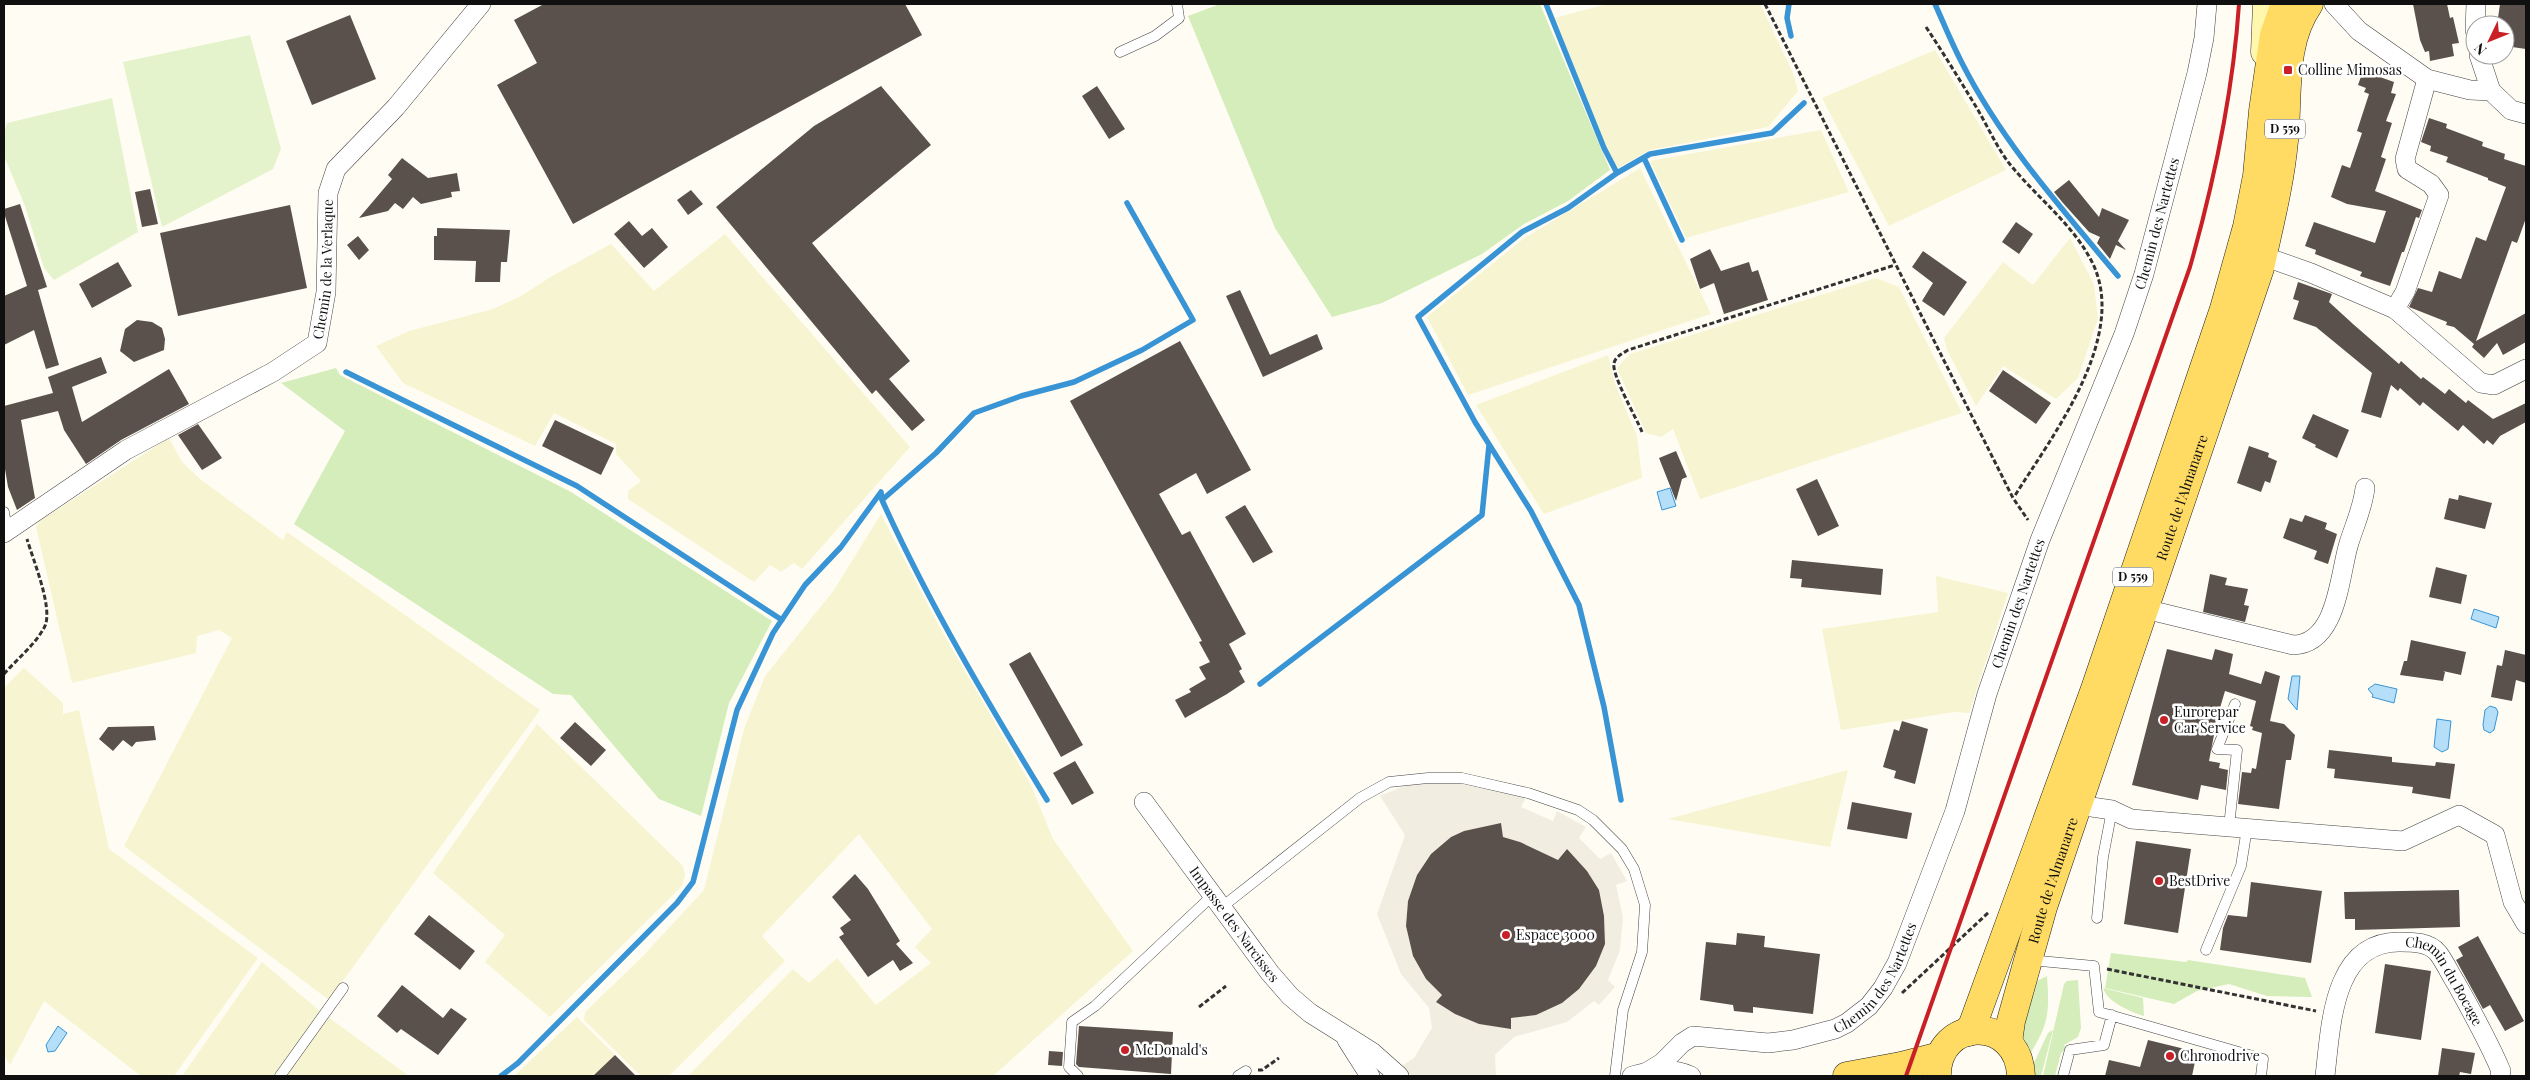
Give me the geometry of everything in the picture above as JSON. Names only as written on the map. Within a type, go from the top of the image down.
[{"type":"main road","points":[[2263,111],[2267,4]]},
{"type":"main road","name":"Route de l'Almanarre","points":[[1968,1032],[1973,1024],[2012,920],[2091,698],[2224,309],[2248,227],[2274,35],[2285,4]]},
{"type":"main road","name":"Route de l'Almanarre","points":[[2008,1042],[2011,1021],[2043,907],[2263,256],[2272,217],[2284,142],[2290,49],[2295,29],[2309,4]]},
{"type":"main road","points":[[1847,1076],[1901,1066],[1938,1066],[1951,1040],[1968,1032],[1989,1032],[2008,1042],[2020,1063],[2021,1076]]},
{"type":"street","name":"Chemin de la Verlaque","points":[[11,528],[126,450],[273,372],[317,343],[326,292],[328,193],[336,169],[396,107],[481,4]]},
{"type":"street","name":"Chemin des Nartettes","points":[[1640,1074],[1662,1063],[1682,1043],[1693,1036],[1699,1035],[1768,1043],[1820,1034],[1847,1023],[1858,1016],[1883,988],[1913,925],[1955,811],[1987,694],[2040,540],[2124,334],[2144,274],[2197,74],[2204,38],[2207,4]]},
{"type":"street","points":[[2334,4],[2359,31],[2427,79],[2470,90],[2491,91]]},
{"type":"street","points":[[2350,4],[2359,31]]},
{"type":"street","points":[[2482,65],[2491,91],[2511,110],[2526,114]]},
{"type":"street","points":[[2395,309],[2405,292],[2440,195],[2431,184],[2406,169],[2405,159],[2427,79]]},
{"type":"street","points":[[2263,256],[2311,273],[2395,309],[2481,383],[2494,385],[2526,370]]},
{"type":"street","points":[[2145,609],[2293,645],[2311,642],[2319,635],[2329,617],[2340,584],[2348,544],[2364,502],[2365,488]]},
{"type":"street","name":"Impasse des Narcisses","points":[[1144,802],[1270,973],[1290,996],[1310,1013],[1372,1052],[1399,1076]]},
{"type":"street","points":[[2078,805],[2112,810],[2131,819],[2403,841],[2459,815],[2495,835],[2514,902],[2526,924]]},
{"type":"street","name":"Chemin du Bocage","points":[[2325,1076],[2333,1015],[2344,976],[2363,953],[2383,942],[2418,942],[2438,952],[2484,1033],[2501,1071],[2500,1076]]},
{"type":"street","name":"Impasse des Narcisses","points":[[1342,1033],[1370,1076]]},
{"type":"street","points":[[1682,1043],[1678,1061],[1688,1075]]},
{"type":"street","points":[[1640,1074],[1675,1070],[1688,1075]]},
{"type":"lane","points":[[1120,52],[1155,36],[1179,18],[1177,4]]},
{"type":"lane","points":[[4,512],[11,528]]},
{"type":"lane","points":[[2206,950],[2242,866],[2238,827],[2237,750],[2217,749],[2234,704]]},
{"type":"lane","points":[[1078,1076],[1069,1067],[1072,1022],[1095,1006],[1181,924],[1217,901],[1360,798],[1389,782],[1428,778],[1462,778],[1528,793],[1578,810],[1593,820],[1622,848],[1634,869],[1645,905],[1642,952],[1624,1010],[1615,1076]]},
{"type":"lane","points":[[2097,918],[2103,857],[2112,810]]},
{"type":"lane","points":[[2028,960],[2094,966],[2099,1012],[2263,1059],[2260,1076]]},
{"type":"lane","points":[[280,1076],[343,988]]},
{"type":"lane","points":[[2063,1076],[2070,1050],[2104,1045],[2112,1015]]},
{"type":"path","points":[[1765,4],[1894,265],[2013,498],[2040,540]]},
{"type":"path","points":[[1926,27],[1954,70],[2012,168],[2073,233],[2092,261],[2100,286],[2103,306],[2099,339],[2084,375],[2061,420],[2013,498]]},
{"type":"path","points":[[1642,432],[1618,381],[1613,365],[1617,357],[1628,350],[1894,265]]},
{"type":"path","points":[[4,674],[35,640],[44,626],[48,612],[11,528]]},
{"type":"path","points":[[2094,966],[2333,1015]]},
{"type":"path","points":[[1198,1007],[1226,986]]},
{"type":"path","points":[[1246,1072],[1262,1070],[1278,1058]]},
{"type":"shaded area","points":[[1607,4],[1760,4],[1793,73],[1798,91],[1768,127],[1650,150],[1618,168],[1607,149],[1555,18]]},
{"type":"shaded area","points":[[1935,50],[2006,170],[1889,226],[1822,98]]},
{"type":"shaded area","points":[[1821,130],[1849,192],[1686,238],[1650,161]]},
{"type":"shaded area","points":[[1640,168],[1711,314],[1468,395],[1427,317],[1523,239]]},
{"type":"shaded area","points":[[725,234],[910,447],[802,569],[794,563],[781,572],[770,565],[754,582],[628,499],[628,491],[641,481],[616,454],[616,444],[554,413],[535,446],[403,383],[376,346],[409,331],[493,309],[521,296],[552,276],[611,244],[654,291]]},
{"type":"shaded area","points":[[2070,238],[2094,284],[2098,319],[2078,378],[2056,399],[2003,366],[1976,406],[1947,350],[1944,338],[2003,262],[2033,285]]},
{"type":"shaded area","points":[[1876,278],[1899,287],[1962,413],[1700,499],[1673,429],[1661,437],[1646,433],[1617,368],[1630,354]]},
{"type":"shaded area","points":[[1608,355],[1615,384],[1637,436],[1642,478],[1544,514],[1476,405]]},
{"type":"shaded area","points":[[169,438],[182,462],[200,479],[283,540],[287,532],[540,710],[329,1000],[124,846],[232,638],[219,630],[197,636],[196,653],[72,683],[36,527],[41,520]]},
{"type":"shaded area","points":[[881,514],[940,628],[1031,785],[1053,839],[1133,951],[993,1076],[688,1076],[793,969],[809,983],[837,958],[876,1005],[931,963],[915,947],[932,929],[859,834],[762,936],[785,961],[669,1076],[641,1076],[584,1020],[585,1012],[641,958],[704,890],[744,729],[765,676],[834,590]]},
{"type":"shaded area","points":[[1936,576],[2008,593],[1969,713],[1954,712],[1841,730],[1822,629],[1938,612]]},
{"type":"shaded area","points":[[24,668],[63,703],[63,714],[79,710],[109,849],[258,958],[174,1076],[141,1076],[44,1001],[10,1065],[4,1055],[4,688]]},
{"type":"shaded area","points":[[537,724],[683,866],[685,875],[682,886],[550,1017],[485,962],[505,935],[433,873]]},
{"type":"shaded area","points":[[1848,770],[1830,847],[1668,819]]},
{"type":"shaded area","points":[[1414,782],[1463,782],[1527,796],[1521,807],[1553,821],[1557,811],[1586,827],[1579,838],[1600,859],[1611,853],[1627,881],[1616,885],[1623,917],[1620,950],[1608,980],[1615,987],[1599,1005],[1594,1001],[1567,1022],[1514,1037],[1495,1055],[1496,1076],[1412,1076],[1400,1067],[1414,1058],[1432,1028],[1429,1008],[1401,974],[1377,914],[1405,835],[1380,796]],"holes":[[[1501,823],[1503,837],[1520,842],[1558,860],[1567,849],[1587,871],[1599,890],[1604,916],[1605,944],[1596,966],[1579,989],[1562,1003],[1536,1015],[1511,1018],[1510,1029],[1479,1024],[1455,1014],[1436,1002],[1442,995],[1426,979],[1413,956],[1406,926],[1408,901],[1417,875],[1431,854],[1451,837],[1464,831]]]},
{"type":"shaded area","points":[[262,962],[321,1012],[274,1076],[182,1076]]},
{"type":"shaded area","points":[[324,1014],[409,1076],[280,1076]]},
{"type":"shaded area","points":[[577,1017],[615,1055],[593,1076],[514,1076]]},
{"type":"green space","points":[[1220,4],[1540,4],[1610,170],[1568,201],[1524,224],[1482,254],[1382,303],[1332,317],[1275,228],[1188,16]]},
{"type":"green space","points":[[250,35],[281,149],[273,169],[162,227],[123,62]]},
{"type":"green space","points":[[112,98],[138,232],[54,280],[44,268],[25,206],[4,156],[4,134],[7,123]]},
{"type":"green space","points":[[336,368],[340,375],[571,492],[772,621],[729,703],[701,816],[659,799],[571,695],[553,694],[294,524],[345,431],[281,383]]},
{"type":"green space","points":[[2111,953],[2186,962],[2188,960],[2305,978],[2312,997],[2267,996],[2229,984],[2197,991],[2174,1004],[2105,988]]},
{"type":"green space","points":[[2047,976],[2048,1001],[2046,1020],[2039,1038],[2026,1060],[2017,1039],[2029,985]]},
{"type":"green space","points":[[2078,980],[2081,1028],[2078,1037],[2064,1045],[2067,1049],[2061,1053],[2055,1076],[2043,1076],[2064,984],[2067,981]]},
{"type":"green space","points":[[2103,988],[2143,998],[2144,1016],[2114,1002],[2105,993]]},
{"type":"green space","points":[[2053,1030],[2041,1076],[2034,1076],[2033,1065],[2048,1033]]},
{"type":"water","points":[[1670,488],[1676,506],[1662,510],[1657,492]]},
{"type":"water","points":[[2474,609],[2499,617],[2496,628],[2471,619]]},
{"type":"water","points":[[2292,676],[2300,676],[2297,710],[2288,699]]},
{"type":"water","points":[[2375,684],[2397,689],[2394,703],[2372,697],[2373,695],[2368,689]]},
{"type":"water","points":[[2490,706],[2496,708],[2498,712],[2494,730],[2490,733],[2484,730],[2483,725],[2485,710]]},
{"type":"water","points":[[2437,719],[2451,721],[2448,749],[2442,752],[2434,747]]},
{"type":"water","points":[[58,1026],[67,1033],[55,1051],[48,1052],[46,1045]]},
{"type":"building","points":[[544,4],[905,4],[922,35],[573,224],[497,85],[537,63],[514,20]]},
{"type":"building","points":[[2413,4],[2447,4],[2450,18],[2453,17],[2459,43],[2452,44],[2454,56],[2430,61],[2429,51],[2425,52],[2420,40]]},
{"type":"building","points":[[2500,4],[2526,4],[2526,49],[2515,47],[2515,15],[2498,15]]},
{"type":"building","points":[[350,15],[376,79],[312,105],[286,41]]},
{"type":"building","points":[[2363,71],[2394,82],[2391,93],[2396,94],[2386,121],[2392,123],[2381,157],[2386,159],[2375,191],[2422,210],[2419,218],[2416,217],[2390,286],[2360,276],[2362,272],[2315,254],[2316,250],[2305,246],[2314,222],[2375,243],[2386,211],[2347,204],[2331,197],[2342,165],[2350,168],[2362,133],[2357,131],[2369,94],[2364,92],[2366,88],[2358,85]]},
{"type":"building","points":[[881,86],[931,145],[812,243],[910,361],[889,379],[925,420],[912,431],[876,390],[872,394],[716,207],[814,126]]},
{"type":"building","points":[[1097,86],[1125,129],[1109,139],[1082,96]]},
{"type":"building","points":[[2429,118],[2447,124],[2446,128],[2483,142],[2482,146],[2505,154],[2504,159],[2526,166],[2526,218],[2517,243],[2512,241],[2476,341],[2526,313],[2526,342],[2503,355],[2497,343],[2484,358],[2472,347],[2474,344],[2454,327],[2446,325],[2447,322],[2409,307],[2418,288],[2432,292],[2439,271],[2461,279],[2476,237],[2486,241],[2506,187],[2446,162],[2448,157],[2430,151],[2431,146],[2421,142]]},
{"type":"building","points":[[402,158],[428,178],[457,173],[460,191],[451,192],[452,197],[421,204],[413,197],[403,209],[395,203],[388,211],[359,218],[392,179],[388,175]]},
{"type":"building","points":[[2069,180],[2099,217],[2102,208],[2129,220],[2118,241],[2126,250],[2116,245],[2110,259],[2097,243],[2100,237],[2089,232],[2054,192]]},
{"type":"building","points":[[150,189],[158,224],[142,227],[135,192]]},
{"type":"building","points":[[691,190],[703,204],[688,215],[677,200]]},
{"type":"building","points":[[20,204],[47,287],[38,290],[59,365],[46,369],[34,330],[4,345],[4,296],[27,286],[4,213],[4,209]]},
{"type":"building","points":[[290,205],[307,288],[178,316],[160,233]]},
{"type":"building","points":[[629,221],[642,236],[652,228],[668,247],[644,268],[614,234]]},
{"type":"building","points":[[2016,222],[2033,234],[2019,254],[2002,242]]},
{"type":"building","points":[[437,228],[510,230],[507,262],[501,262],[500,282],[475,282],[476,261],[434,260],[434,236],[437,236]]},
{"type":"building","points":[[358,236],[369,250],[359,260],[347,245]]},
{"type":"building","points":[[1710,249],[1721,271],[1749,262],[1752,272],[1758,270],[1768,300],[1724,314],[1714,283],[1700,289],[1690,259]]},
{"type":"building","points":[[1923,251],[1967,282],[1944,316],[1922,301],[1933,283],[1912,267]]},
{"type":"building","points":[[118,262],[132,286],[92,308],[79,284]]},
{"type":"building","points":[[2298,282],[2332,294],[2329,302],[2353,324],[2399,364],[2401,361],[2421,379],[2423,377],[2445,394],[2449,389],[2466,403],[2468,400],[2493,419],[2526,403],[2526,422],[2500,436],[2493,445],[2487,440],[2484,444],[2463,425],[2458,431],[2423,402],[2420,406],[2400,388],[2398,391],[2391,385],[2381,418],[2361,412],[2372,373],[2316,327],[2293,319],[2299,301],[2293,299]]},
{"type":"building","points":[[1240,290],[1270,355],[1317,334],[1323,349],[1263,377],[1226,296]]},
{"type":"building","points":[[137,320],[152,322],[162,328],[165,339],[164,350],[134,362],[120,351],[125,329]]},
{"type":"building","points":[[1180,341],[1251,470],[1207,494],[1196,473],[1159,494],[1182,535],[1190,531],[1246,634],[1229,644],[1242,669],[1239,671],[1245,682],[1185,718],[1175,700],[1191,692],[1189,689],[1206,679],[1199,667],[1210,662],[1199,642],[1202,641],[1070,401]]},
{"type":"building","points":[[101,357],[107,373],[72,387],[82,422],[169,369],[189,404],[121,440],[86,464],[64,430],[58,411],[21,420],[35,498],[17,510],[8,487],[4,463],[4,406],[53,393],[48,377]]},
{"type":"building","points":[[2003,370],[2051,403],[2036,424],[1989,391]]},
{"type":"building","points":[[2313,414],[2349,430],[2337,458],[2302,438]]},
{"type":"building","points":[[555,420],[614,448],[601,475],[542,446]]},
{"type":"building","points":[[198,424],[222,458],[202,470],[178,435]]},
{"type":"building","points":[[2249,446],[2269,453],[2268,457],[2277,461],[2270,483],[2265,481],[2261,492],[2237,483]]},
{"type":"building","points":[[1676,451],[1687,477],[1682,479],[1676,501],[1659,458]]},
{"type":"building","points":[[1817,479],[1839,526],[1818,536],[1796,489]]},
{"type":"building","points":[[2459,495],[2492,503],[2485,529],[2444,519],[2449,498],[2458,500]]},
{"type":"building","points":[[1245,505],[1273,552],[1253,563],[1225,517]]},
{"type":"building","points":[[2305,515],[2327,523],[2325,529],[2337,534],[2328,564],[2314,559],[2317,551],[2283,538],[2290,518],[2302,522]]},
{"type":"building","points":[[1792,560],[1883,569],[1881,595],[1801,587],[1802,579],[1790,578]]},
{"type":"building","points":[[2436,567],[2467,575],[2461,604],[2429,597]]},
{"type":"building","points":[[2210,574],[2227,578],[2225,585],[2248,589],[2244,605],[2249,606],[2245,622],[2203,612]]},
{"type":"building","points":[[2411,640],[2466,652],[2461,675],[2443,671],[2445,672],[2443,681],[2400,675],[2404,661],[2407,661]]},
{"type":"building","points":[[2167,649],[2212,660],[2215,649],[2233,654],[2229,674],[2261,684],[2265,671],[2280,676],[2270,721],[2284,724],[2295,735],[2291,760],[2286,760],[2279,809],[2238,804],[2242,772],[2251,773],[2252,768],[2256,769],[2262,733],[2252,730],[2253,727],[2250,726],[2256,701],[2225,691],[2212,735],[2214,735],[2209,761],[2220,763],[2219,768],[2228,770],[2226,790],[2201,785],[2198,800],[2132,785]]},
{"type":"building","points":[[2505,650],[2526,655],[2526,683],[2516,680],[2512,701],[2491,697],[2497,665],[2502,666]]},
{"type":"building","points":[[1030,652],[1083,745],[1061,757],[1009,664]]},
{"type":"building","points":[[1902,721],[1928,729],[1915,784],[1894,778],[1896,771],[1883,767],[1894,729],[1899,731]]},
{"type":"building","points":[[575,722],[606,750],[591,766],[560,738]]},
{"type":"building","points":[[154,726],[156,740],[136,742],[132,747],[123,740],[113,751],[99,739],[108,727]]},
{"type":"building","points":[[2329,750],[2392,757],[2392,762],[2435,766],[2436,762],[2455,764],[2450,799],[2412,793],[2413,787],[2334,778],[2335,769],[2327,768]]},
{"type":"building","points":[[1075,761],[1094,793],[1072,805],[1053,773]]},
{"type":"building","points":[[1852,802],[1912,813],[1907,839],[1847,829]]},
{"type":"building","name":"Espace 3000","points":[[1501,823],[1503,837],[1520,842],[1558,860],[1567,849],[1587,871],[1599,890],[1604,916],[1605,944],[1596,966],[1579,989],[1562,1003],[1536,1015],[1511,1018],[1511,1029],[1479,1024],[1455,1014],[1436,1002],[1442,995],[1426,979],[1413,956],[1406,926],[1408,901],[1417,875],[1431,854],[1451,837],[1464,831]]},
{"type":"building","points":[[2136,841],[2191,849],[2178,933],[2124,924]]},
{"type":"building","points":[[855,874],[868,889],[900,941],[896,944],[913,963],[900,971],[893,960],[868,977],[839,937],[844,934],[840,928],[851,920],[832,897]]},
{"type":"building","points":[[2251,882],[2322,891],[2311,963],[2220,950],[2223,928],[2228,915],[2247,917]]},
{"type":"building","points":[[2459,890],[2460,927],[2355,930],[2355,919],[2345,919],[2344,892]]},
{"type":"building","points":[[429,915],[475,951],[460,970],[414,934]]},
{"type":"building","points":[[1737,933],[1765,936],[1764,947],[1820,954],[1813,1014],[1753,1007],[1753,1013],[1734,1011],[1733,1005],[1700,1000],[1706,942],[1736,945]]},
{"type":"building","points":[[2478,936],[2524,1021],[2505,1031],[2490,1005],[2483,1009],[2456,960],[2463,956],[2458,947]]},
{"type":"building","points":[[2385,964],[2431,971],[2421,1040],[2375,1033]]},
{"type":"building","points":[[402,985],[443,1018],[451,1008],[467,1019],[438,1055],[401,1029],[397,1033],[377,1016]]},
{"type":"building","name":"McDonald's","points":[[1079,1026],[1173,1032],[1171,1074],[1079,1067],[1076,1064]]},
{"type":"building","name":"Chronodrive","points":[[2148,1040],[2197,1052],[2192,1076],[2105,1076],[2109,1060],[2140,1067]]},
{"type":"building","points":[[2442,1048],[2475,1053],[2471,1074],[2460,1072],[2459,1076],[2438,1076]]},
{"type":"building","points":[[1049,1051],[1063,1052],[1062,1066],[1048,1065]]},
{"type":"building","points":[[615,1055],[636,1076],[593,1076]]},
{"type":"waterway","points":[[1546,4],[1604,148],[1617,173],[1568,208],[1522,232],[1418,317],[1475,422],[1531,511],[1579,605],[1604,707],[1621,800]]},
{"type":"waterway","points":[[1789,4],[1787,18],[1791,36]]},
{"type":"waterway","points":[[1935,4],[1962,63],[1995,120],[2034,174],[2118,276]]},
{"type":"waterway","points":[[1617,173],[1650,154],[1772,133],[1804,103]]},
{"type":"waterway","points":[[1644,158],[1682,240]]},
{"type":"waterway","points":[[501,1076],[518,1063],[677,903],[693,882],[737,710],[773,633],[805,585],[841,547],[881,492],[882,500],[936,453],[974,413],[1021,396],[1074,382],[1142,350],[1193,320],[1127,203]]},
{"type":"waterway","points":[[346,372],[577,486],[782,620]]},
{"type":"waterway","points":[[1260,684],[1482,515],[1489,445]]},
{"type":"waterway","points":[[882,500],[939,615],[981,690],[1047,800]]},
{"type":"railway","points":[[1906,1076],[2190,267],[2207,203],[2221,137],[2232,71],[2239,4]]},
{"type":"place","name":"Colline Mimosas","points":[[2288,70]]},
{"type":"place","name":"Eurorepar Car Service","points":[[2164,720]]},
{"type":"place","name":"BestDrive","points":[[2159,881]]},
{"type":"place","name":"Espace 3000","points":[[1506,935]]},
{"type":"place","name":"McDonald's","points":[[1125,1050]]},
{"type":"place","name":"Chronodrive","points":[[2170,1056]]}]
